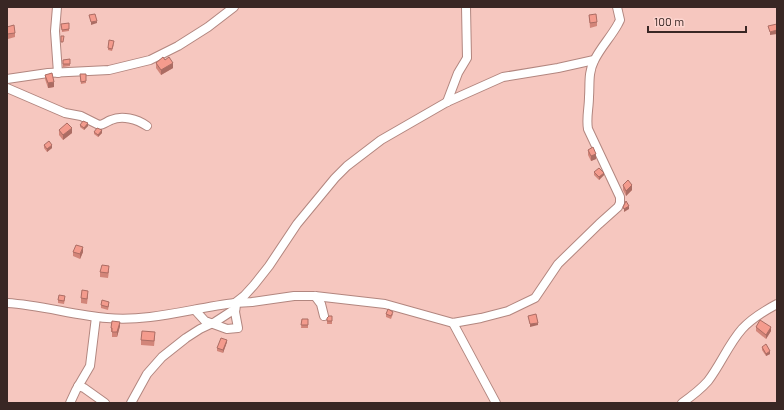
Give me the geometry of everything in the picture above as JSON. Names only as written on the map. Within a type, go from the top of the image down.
[{"type":"street","points":[[57,7],[55,31],[58,73]]},
{"type":"street","points":[[7,79],[58,73],[109,70],[150,60],[178,46],[219,19],[234,7]]},
{"type":"street","points":[[447,102],[458,73],[467,58],[466,7]]},
{"type":"street","points":[[7,303],[107,318],[154,318],[196,310],[294,296],[315,296],[385,304],[453,323],[508,311],[534,298],[558,264],[618,207],[620,203],[620,197],[588,129],[587,123],[589,96],[588,83],[591,68],[594,60],[620,20],[617,7]]},
{"type":"street","points":[[132,403],[147,374],[162,357],[186,338],[212,324],[236,305],[254,285],[288,239],[297,224],[334,178],[381,140],[447,102],[503,77],[558,68],[594,60]]},
{"type":"street","points":[[7,88],[65,113],[81,116],[99,125],[122,118],[137,120],[147,126]]},
{"type":"street","points":[[315,296],[321,304],[324,316]]},
{"type":"street","points":[[682,403],[698,392],[708,380],[731,342],[742,328],[754,317],[777,304]]},
{"type":"street","points":[[196,310],[203,320],[212,324],[227,329],[238,328],[236,305]]},
{"type":"street","points":[[70,403],[90,366],[96,317]]},
{"type":"street","points":[[453,323],[496,403]]},
{"type":"street","points":[[78,386],[84,388],[105,403]]},
{"type":"building","points":[[95,14],[97,21],[91,22],[89,15]]},
{"type":"building","points":[[596,14],[597,22],[590,23],[589,15]]},
{"type":"building","points":[[69,23],[69,29],[62,30],[61,24]]},
{"type":"building","points":[[777,24],[777,30],[770,32],[768,26]]},
{"type":"building","points":[[14,25],[15,33],[7,34],[7,27]]},
{"type":"building","points":[[61,36],[64,36],[63,42],[61,42]]},
{"type":"building","points":[[109,40],[114,41],[112,49],[108,48]]},
{"type":"building","points":[[163,57],[165,60],[169,57],[173,63],[161,70],[156,63]]},
{"type":"building","points":[[70,59],[70,64],[63,64],[63,60]]},
{"type":"building","points":[[52,73],[54,82],[48,83],[45,75]]},
{"type":"building","points":[[80,74],[86,74],[86,81],[81,82]]},
{"type":"building","points":[[83,121],[88,123],[84,128],[80,125]]},
{"type":"building","points":[[67,123],[72,128],[63,135],[59,130]]},
{"type":"building","points":[[97,128],[102,130],[98,135],[94,132]]},
{"type":"building","points":[[49,141],[52,145],[47,149],[44,145]]},
{"type":"building","points":[[593,147],[596,154],[591,156],[588,150]]},
{"type":"building","points":[[599,168],[604,173],[599,177],[594,172]]},
{"type":"building","points":[[628,180],[632,185],[626,191],[623,185]]},
{"type":"building","points":[[626,201],[629,206],[624,209],[623,207]]},
{"type":"building","points":[[76,245],[83,247],[80,254],[73,252]]},
{"type":"building","points":[[102,265],[109,266],[108,273],[100,272]]},
{"type":"building","points":[[82,290],[88,291],[87,299],[81,298]]},
{"type":"building","points":[[59,295],[65,296],[64,301],[58,300]]},
{"type":"building","points":[[102,300],[109,302],[108,307],[101,305]]},
{"type":"building","points":[[388,309],[393,312],[391,316],[386,314]]},
{"type":"building","points":[[536,314],[538,323],[530,324],[528,316]]},
{"type":"building","points":[[329,316],[332,316],[332,321],[327,321]]},
{"type":"building","points":[[302,319],[308,319],[308,325],[301,325]]},
{"type":"building","points":[[760,320],[771,327],[766,335],[756,327]]},
{"type":"building","points":[[112,321],[120,322],[117,332],[112,332]]},
{"type":"building","points":[[142,331],[155,332],[154,341],[141,340]]},
{"type":"building","points":[[221,338],[227,340],[223,350],[217,348]]},
{"type":"building","points":[[766,344],[770,351],[766,354],[762,347]]}]
